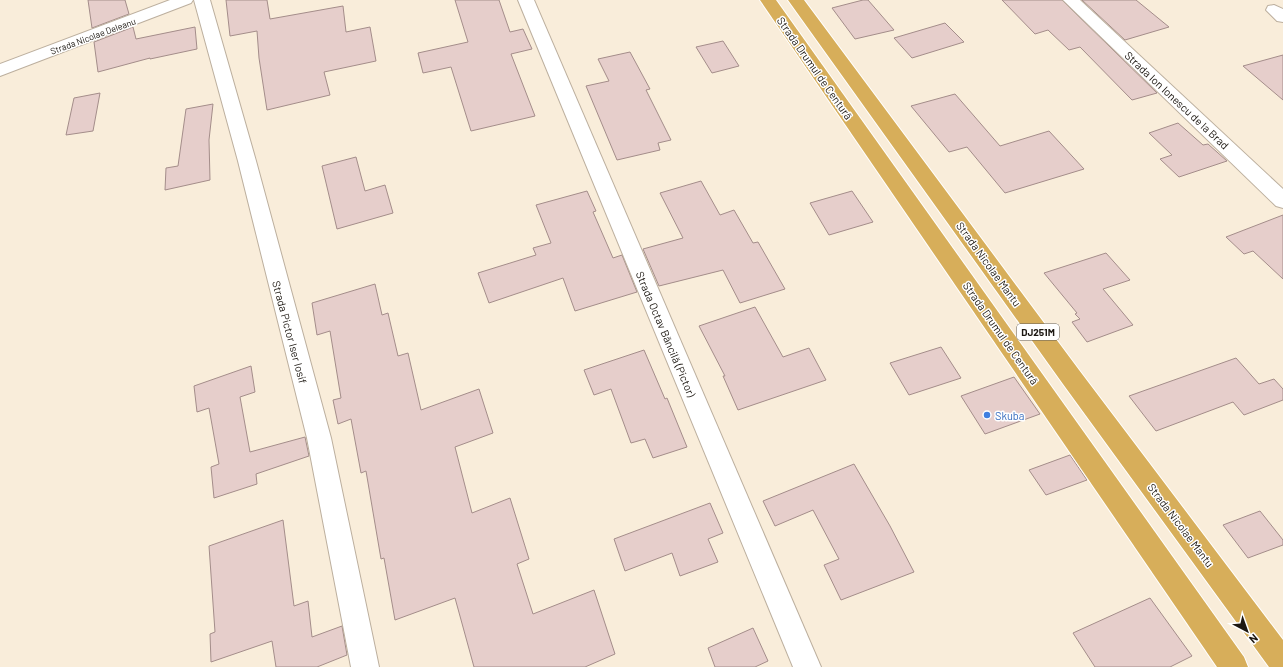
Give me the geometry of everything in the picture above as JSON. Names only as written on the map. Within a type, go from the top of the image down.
[{"type":"highway","name":"Strada Drumul de Centură","points":[[768,0],[1234,667]]},
{"type":"highway","name":"Strada Nicolae Mantu","points":[[796,0],[1076,384],[1283,662]]},
{"type":"street","name":"Strada Nicolae Deleanu","points":[[0,70],[185,0]]},
{"type":"street","name":"Strada Pictor Iser Iosif","points":[[202,0],[247,161],[275,274],[319,438],[365,667]]},
{"type":"street","name":"Strada Octav Băncilă (Pictor)","points":[[526,0],[807,667]]},
{"type":"street","name":"Strada Ion Ionescu de la Brad","points":[[1071,0],[1283,201]]},
{"type":"building","points":[[88,0],[125,0],[129,14],[92,28]]},
{"type":"building","points":[[226,0],[267,0],[270,19],[343,6],[346,32],[370,27],[376,61],[324,72],[330,95],[267,110],[259,58],[257,31],[230,36]]},
{"type":"building","points":[[455,0],[499,0],[510,32],[523,29],[532,49],[511,54],[535,116],[471,131],[451,67],[423,73],[418,53],[468,42]]},
{"type":"building","points":[[868,0],[894,30],[855,39],[832,8]]},
{"type":"building","points":[[1002,0],[1062,0],[1157,93],[1132,100],[1080,47],[1069,50],[1048,30],[1035,34]]},
{"type":"building","points":[[1082,0],[1136,0],[1169,27],[1125,40]]},
{"type":"building","points":[[945,23],[964,42],[912,58],[894,38]]},
{"type":"building","points":[[133,27],[136,39],[195,27],[197,49],[150,58],[98,72],[94,42]]},
{"type":"building","points":[[723,41],[739,66],[712,73],[696,47]]},
{"type":"building","points":[[630,52],[650,89],[646,90],[671,140],[658,143],[660,150],[617,160],[586,86],[609,81],[598,59]]},
{"type":"building","points":[[1283,55],[1283,100],[1243,66]]},
{"type":"building","points":[[100,93],[93,131],[66,135],[74,98]]},
{"type":"building","points":[[955,94],[1000,146],[1049,131],[1084,169],[1005,193],[967,147],[949,152],[911,106]]},
{"type":"building","points":[[213,104],[209,140],[210,180],[165,190],[166,168],[178,166],[186,109]]},
{"type":"building","points":[[1178,123],[1203,145],[1208,144],[1227,161],[1179,177],[1160,159],[1172,155],[1149,133]]},
{"type":"building","points":[[356,157],[365,191],[385,185],[393,213],[337,229],[322,166]]},
{"type":"building","points":[[701,181],[720,215],[734,210],[753,243],[758,242],[785,289],[740,303],[723,270],[659,286],[643,249],[683,238],[660,193]]},
{"type":"building","points":[[587,191],[596,211],[593,212],[613,258],[622,255],[637,292],[575,311],[563,278],[489,303],[478,273],[536,255],[533,248],[551,243],[536,205]]},
{"type":"building","points":[[852,191],[873,222],[829,235],[810,203]]},
{"type":"building","points":[[1283,215],[1283,279],[1253,251],[1244,254],[1226,237]]},
{"type":"building","points":[[1106,253],[1130,280],[1103,289],[1133,325],[1087,342],[1072,322],[1080,319],[1075,314],[1077,313],[1044,273]]},
{"type":"building","points":[[375,284],[382,315],[388,313],[398,356],[408,353],[421,410],[479,389],[493,433],[455,447],[472,513],[510,498],[529,559],[517,564],[533,614],[594,590],[615,654],[585,667],[474,667],[455,598],[395,620],[384,558],[381,559],[366,471],[361,473],[351,419],[338,424],[333,400],[341,398],[330,331],[317,335],[312,303]]},
{"type":"building","points":[[755,307],[783,357],[809,348],[826,380],[738,410],[723,376],[725,376],[699,326]]},
{"type":"building","points":[[941,347],[961,378],[909,395],[890,363]]},
{"type":"building","points":[[644,350],[665,399],[667,398],[687,447],[653,458],[645,439],[631,443],[611,389],[594,395],[584,370]]},
{"type":"building","points":[[1236,358],[1259,384],[1274,379],[1283,389],[1283,400],[1244,415],[1233,402],[1156,431],[1129,396]]},
{"type":"building","points":[[251,366],[255,392],[240,397],[250,452],[305,437],[309,456],[256,474],[257,484],[214,498],[211,467],[219,464],[209,408],[197,412],[194,386]]},
{"type":"building","points":[[1014,377],[1040,414],[985,434],[961,396]]},
{"type":"building","points":[[1070,455],[1087,480],[1046,495],[1029,470]]},
{"type":"building","points":[[854,464],[890,526],[914,572],[841,600],[824,565],[839,559],[813,510],[775,526],[763,501]]},
{"type":"building","points":[[710,503],[723,533],[708,539],[718,562],[680,576],[672,553],[625,571],[614,539]]},
{"type":"building","points":[[1260,511],[1283,540],[1283,545],[1248,558],[1223,525]]},
{"type":"building","points":[[283,520],[294,606],[308,601],[312,637],[342,626],[347,655],[317,667],[276,667],[272,641],[211,662],[210,634],[215,632],[209,546]]},
{"type":"building","points":[[1150,598],[1192,656],[1170,667],[1095,667],[1073,633]]},
{"type":"building","points":[[753,628],[768,661],[755,667],[715,667],[708,648]]},
{"type":"place","name":"Skuba","points":[[987,415]]}]
